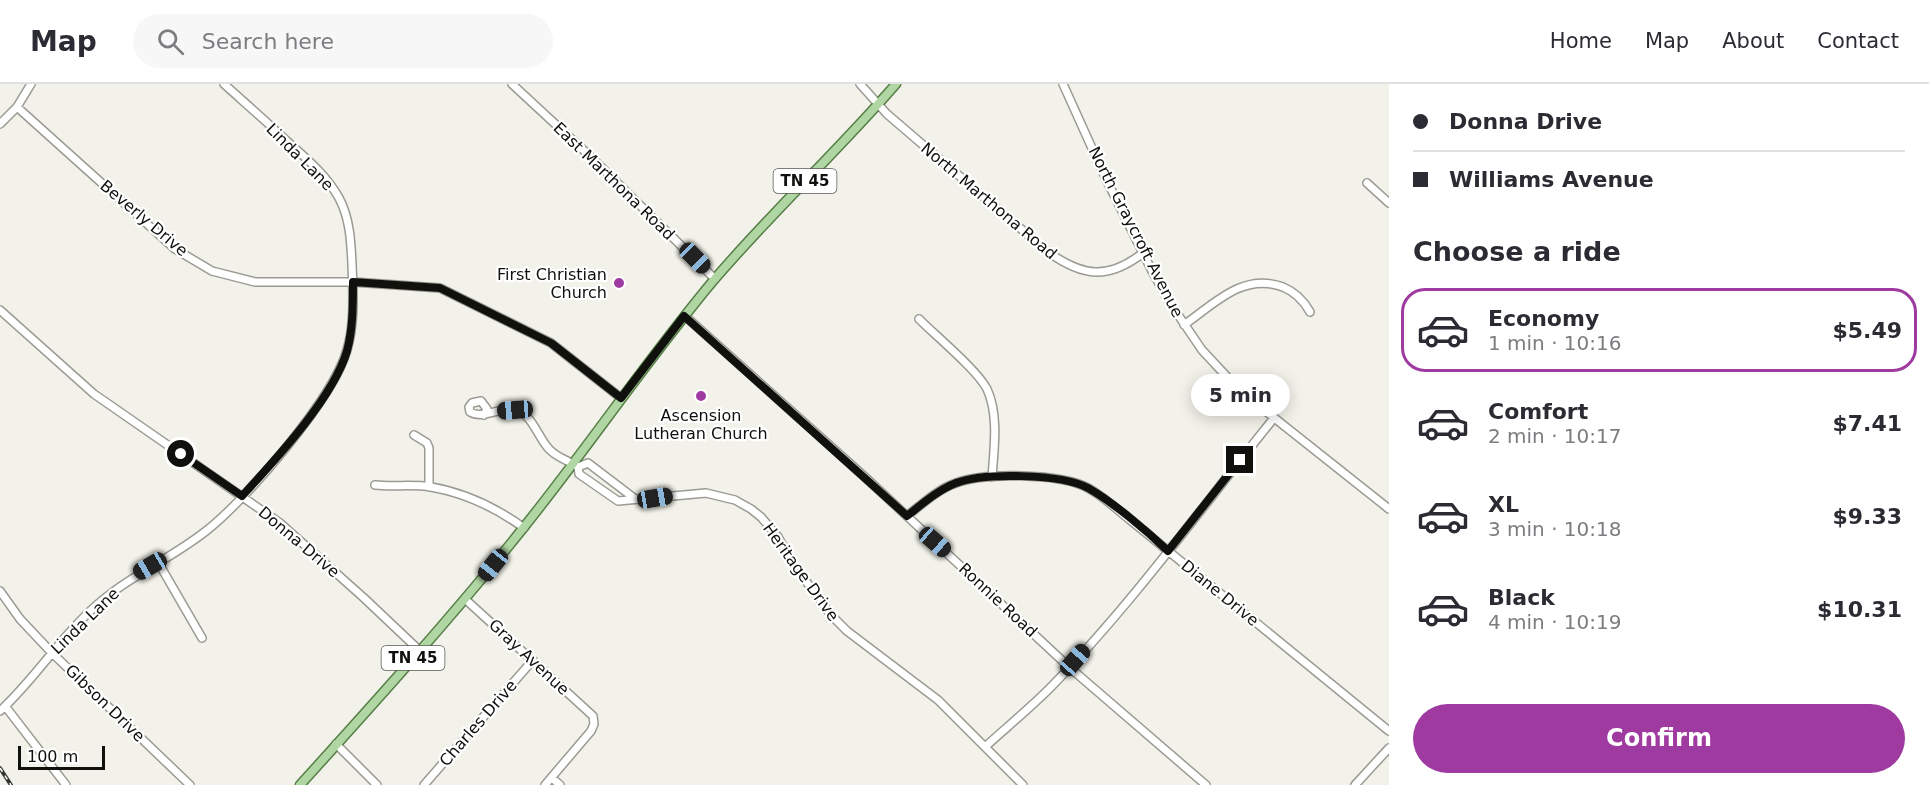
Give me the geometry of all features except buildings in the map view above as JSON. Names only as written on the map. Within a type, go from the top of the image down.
[{"type":"main road","name":"TN 45","points":[[300,785],[465,599],[576,465],[621,398],[715,279],[896,84]]},
{"type":"street","points":[[0,124],[17,107],[31,84]]},
{"type":"street","name":"Linda Lane","points":[[3,708],[97,605],[129,580],[207,530],[242,496],[288,444],[333,380],[346,352],[353,282],[348,226],[339,196],[322,174],[224,84]]},
{"type":"street","name":"East Marthona Road","points":[[512,84],[594,159],[715,279]]},
{"type":"street","name":"North Marthona Road","points":[[860,84],[887,114],[1048,252],[1072,268],[1083,271],[1105,271],[1132,262],[1143,253]]},
{"type":"street","name":"North Graycroft Avenue","points":[[1063,84],[1143,253],[1184,325],[1202,350],[1223,373],[1274,418],[1389,509]]},
{"type":"street","name":"Beverly Drive","points":[[17,107],[175,249],[212,271],[255,282],[353,282],[440,288],[551,343],[621,398]]},
{"type":"street","points":[[1367,183],[1389,203]]},
{"type":"street","points":[[1184,325],[1234,291],[1252,283],[1267,283],[1287,289],[1300,299],[1310,312]]},
{"type":"street","name":"Donna Drive","points":[[0,310],[98,397],[242,496],[302,541],[420,651]]},
{"type":"street","name":"Ronnie Road","points":[[684,316],[907,516],[1069,667],[1206,785]]},
{"type":"street","points":[[919,319],[975,374],[986,388],[991,400],[994,423],[992,477]]},
{"type":"street","name":"Heritage Drive","points":[[484,415],[494,411],[515,410],[525,415],[549,450],[576,465],[588,463],[634,498]]},
{"type":"street","points":[[986,746],[1069,667],[1168,551],[1274,418]]},
{"type":"street","points":[[414,435],[427,443],[429,448],[429,487]]},
{"type":"street","name":"Heritage Drive","points":[[576,465],[579,474],[618,501],[706,493],[735,500],[751,509],[778,537],[794,565],[831,615],[860,641],[928,691],[1023,785]]},
{"type":"street","name":"Diane Drive","points":[[907,516],[942,490],[958,482],[992,477],[1059,478],[1087,487],[1128,517],[1389,731]]},
{"type":"street","points":[[375,485],[429,487],[474,498],[503,512],[524,528]]},
{"type":"street","points":[[158,562],[202,638]]},
{"type":"street","name":"Gibson Drive","points":[[0,591],[20,619],[52,653],[189,785]]},
{"type":"street","name":"Gray Avenue","points":[[465,599],[593,716],[594,724],[591,731],[552,777]]},
{"type":"street","name":"Charles Drive","points":[[424,785],[532,660]]},
{"type":"street","points":[[3,708],[66,785]]},
{"type":"street","points":[[336,744],[377,785]]},
{"type":"street","points":[[1354,785],[1389,748]]},
{"type":"street","points":[[545,785],[552,777],[560,785]]},
{"type":"railway","points":[[0,768],[11,785]]},
{"type":"place","name":"First Christian Church","points":[[619,283]]},
{"type":"place","name":"Ascension Lutheran Church","points":[[701,396]]},
{"type":"route","points":[[181,454],[242,496],[288,444],[333,380],[343,360],[349,339],[353,282],[435,286],[469,300],[551,343],[621,398],[684,316],[907,516],[942,490],[958,482],[992,477],[1059,478],[1087,487],[1128,517],[1168,551],[1240,460]]}]
